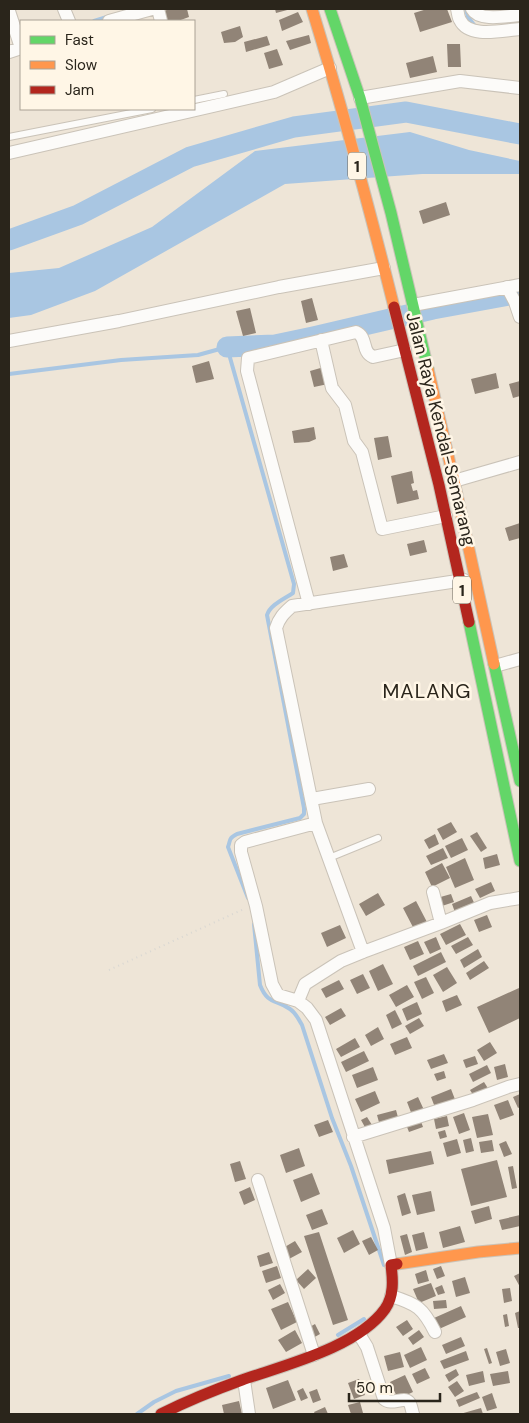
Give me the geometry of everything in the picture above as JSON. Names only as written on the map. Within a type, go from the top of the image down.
[{"type":"main road","name":"Jalan Raya Kendal-Semarang","points":[[312,9],[372,219],[446,516],[520,861]]},
{"type":"main road","name":"Jalan Raya Kendal-Semarang","points":[[330,9],[361,103],[391,213],[454,481],[520,781]]},
{"type":"main road","points":[[161,1414],[312,1351],[359,1334],[378,1319],[386,1308],[391,1296],[391,1265],[478,1252],[520,1248]]},
{"type":"street","points":[[111,20],[128,12],[152,9]]},
{"type":"street","points":[[457,9],[460,21],[466,28],[474,31],[520,29]]},
{"type":"street","points":[[472,9],[474,13],[481,17],[520,15]]},
{"type":"street","points":[[9,11],[20,45]]},
{"type":"street","points":[[195,108],[274,92],[330,68]]},
{"type":"street","points":[[361,103],[460,81],[520,88]]},
{"type":"street","points":[[9,152],[183,111]]},
{"type":"street","points":[[9,341],[384,268]]},
{"type":"street","points":[[414,311],[514,294],[520,317]]},
{"type":"street","points":[[308,604],[247,371],[248,358],[356,332],[363,337],[366,352],[369,356],[373,357],[405,350]]},
{"type":"street","points":[[321,340],[332,388],[345,405],[354,441],[362,452],[382,529],[446,516]]},
{"type":"street","points":[[454,481],[520,462]]},
{"type":"street","points":[[362,952],[316,823],[276,628],[279,620],[292,606],[475,578]]},
{"type":"street","points":[[495,666],[520,659]]},
{"type":"street","points":[[312,799],[369,789]]},
{"type":"street","points":[[316,823],[245,842],[241,845],[241,852],[256,906],[272,984],[278,995],[298,1002],[316,1020],[384,1228],[391,1265]]},
{"type":"street","points":[[433,892],[441,923]]},
{"type":"street","points":[[298,1002],[305,984],[341,961],[490,902],[520,898]]},
{"type":"street","points":[[354,1137],[520,1084]]},
{"type":"street","points":[[258,1180],[312,1351]]},
{"type":"street","points":[[391,1296],[408,1301],[421,1309],[435,1332]]},
{"type":"street","points":[[359,1334],[367,1347],[384,1399],[388,1402],[404,1400],[409,1402],[413,1414]]},
{"type":"street","points":[[244,1380],[249,1414]]},
{"type":"lane","points":[[195,100],[224,94]]},
{"type":"lane","points":[[9,137],[147,110]]},
{"type":"lane","points":[[329,858],[378,838]]},
{"type":"path","points":[[109,970],[246,908]]},
{"type":"water","points":[[410,132],[469,150],[520,161],[520,174],[422,174],[285,184],[95,291],[31,315],[9,318],[9,273],[59,268],[152,227],[255,151]]},
{"type":"building","points":[[187,9],[189,17],[181,20],[167,20],[163,11]]},
{"type":"building","points":[[275,9],[291,9],[276,13]]},
{"type":"building","points":[[427,9],[447,9],[452,22],[420,32],[414,13]]},
{"type":"building","points":[[298,12],[303,22],[282,31],[279,20]]},
{"type":"building","points":[[240,26],[243,37],[235,42],[224,43],[221,32]]},
{"type":"building","points":[[309,35],[311,43],[290,50],[286,41]]},
{"type":"building","points":[[267,36],[270,45],[246,52],[244,42]]},
{"type":"building","points":[[447,44],[460,44],[461,67],[448,67]]},
{"type":"building","points":[[277,49],[283,65],[269,69],[264,53]]},
{"type":"building","points":[[433,56],[437,72],[410,78],[406,63]]},
{"type":"building","points":[[446,202],[450,215],[423,224],[419,211]]},
{"type":"building","points":[[312,298],[318,320],[306,323],[301,301]]},
{"type":"building","points":[[250,308],[256,333],[243,336],[236,311]]},
{"type":"building","points":[[209,361],[214,379],[196,383],[192,366]]},
{"type":"building","points":[[324,367],[328,384],[314,387],[310,371]]},
{"type":"building","points":[[496,373],[499,388],[475,394],[471,379]]},
{"type":"building","points":[[520,381],[520,396],[513,398],[509,384]]},
{"type":"building","points":[[314,427],[316,439],[309,442],[294,443],[292,431]]},
{"type":"building","points":[[388,436],[392,457],[378,460],[374,438]]},
{"type":"building","points":[[412,471],[414,483],[411,484],[413,491],[417,490],[419,499],[397,504],[391,476]]},
{"type":"building","points":[[520,523],[520,538],[509,541],[505,528]]},
{"type":"building","points":[[424,540],[427,552],[410,556],[407,544]]},
{"type":"building","points":[[344,554],[348,567],[333,571],[330,557]]},
{"type":"building","points":[[451,822],[457,832],[443,840],[437,829]]},
{"type":"building","points":[[477,832],[487,848],[481,852],[470,836]]},
{"type":"building","points":[[435,834],[439,844],[429,849],[424,840]]},
{"type":"building","points":[[462,838],[468,850],[451,858],[445,846]]},
{"type":"building","points":[[443,848],[448,858],[431,865],[426,856]]},
{"type":"building","points":[[497,854],[500,865],[485,869],[483,858]]},
{"type":"building","points":[[465,858],[474,880],[455,888],[446,867]]},
{"type":"building","points":[[442,863],[450,878],[432,887],[425,872]]},
{"type":"building","points":[[491,882],[495,891],[480,898],[475,889]]},
{"type":"building","points":[[378,893],[385,905],[366,916],[359,904]]},
{"type":"building","points":[[451,894],[454,902],[439,907],[437,898]]},
{"type":"building","points":[[471,896],[476,907],[456,915],[452,904]]},
{"type":"building","points":[[416,901],[428,924],[415,931],[403,908]]},
{"type":"building","points":[[487,915],[492,927],[479,932],[474,920]]},
{"type":"building","points":[[460,924],[466,935],[446,945],[440,934]]},
{"type":"building","points":[[340,925],[346,938],[327,947],[321,933]]},
{"type":"building","points":[[436,937],[441,949],[430,954],[424,942]]},
{"type":"building","points":[[468,937],[473,945],[456,954],[451,946]]},
{"type":"building","points":[[418,941],[424,954],[410,960],[404,947]]},
{"type":"building","points":[[478,949],[482,957],[464,968],[460,960]]},
{"type":"building","points":[[441,952],[446,962],[418,976],[413,966]]},
{"type":"building","points":[[484,961],[489,968],[470,980],[466,973]]},
{"type":"building","points":[[383,964],[393,984],[378,991],[369,971]]},
{"type":"building","points":[[447,967],[457,983],[443,992],[433,975]]},
{"type":"building","points":[[363,974],[370,988],[357,994],[350,980]]},
{"type":"building","points":[[426,977],[434,993],[422,999],[414,982]]},
{"type":"building","points":[[339,980],[344,989],[326,998],[321,989]]},
{"type":"building","points":[[407,985],[414,997],[396,1007],[389,995]]},
{"type":"building","points":[[519,988],[520,1018],[489,1033],[477,1007]]},
{"type":"building","points":[[457,995],[462,1005],[446,1012],[442,1001]]},
{"type":"building","points":[[417,1002],[422,1014],[407,1021],[402,1009]]},
{"type":"building","points":[[341,1008],[346,1016],[330,1025],[325,1017]]},
{"type":"building","points":[[395,1010],[402,1024],[392,1029],[386,1015]]},
{"type":"building","points":[[419,1018],[424,1026],[410,1034],[405,1026]]},
{"type":"building","points":[[378,1027],[384,1039],[371,1046],[365,1035]]},
{"type":"building","points":[[407,1037],[412,1048],[395,1055],[390,1044]]},
{"type":"building","points":[[355,1038],[360,1047],[341,1057],[336,1049]]},
{"type":"building","points":[[490,1042],[497,1053],[484,1061],[477,1050]]},
{"type":"building","points":[[364,1051],[369,1061],[346,1072],[341,1062]]},
{"type":"building","points":[[444,1054],[448,1063],[431,1069],[427,1060]]},
{"type":"building","points":[[475,1056],[478,1064],[466,1068],[463,1060]]},
{"type":"building","points":[[505,1064],[508,1077],[497,1080],[494,1067]]},
{"type":"building","points":[[487,1065],[491,1073],[473,1082],[469,1074]]},
{"type":"building","points":[[373,1067],[378,1080],[357,1088],[352,1075]]},
{"type":"building","points":[[444,1071],[446,1078],[437,1081],[434,1074]]},
{"type":"building","points":[[484,1082],[489,1090],[475,1098],[470,1090]]},
{"type":"building","points":[[451,1089],[456,1102],[436,1110],[431,1097]]},
{"type":"building","points":[[375,1091],[380,1103],[361,1112],[355,1099]]},
{"type":"building","points":[[520,1094],[520,1107],[518,1108],[513,1097]]},
{"type":"building","points":[[418,1097],[424,1110],[412,1115],[407,1102]]},
{"type":"building","points":[[508,1100],[514,1115],[500,1120],[494,1105]]},
{"type":"building","points":[[396,1110],[399,1121],[380,1126],[377,1115]]},
{"type":"building","points":[[464,1113],[470,1130],[459,1134],[453,1117]]},
{"type":"building","points":[[488,1114],[493,1135],[477,1138],[472,1117]]},
{"type":"building","points":[[419,1116],[423,1127],[409,1132],[405,1122]]},
{"type":"building","points":[[447,1116],[449,1126],[436,1129],[434,1119]]},
{"type":"building","points":[[367,1117],[372,1125],[366,1129],[361,1120]]},
{"type":"building","points":[[328,1120],[333,1132],[319,1137],[314,1125]]},
{"type":"building","points":[[445,1130],[447,1137],[440,1139],[438,1132]]},
{"type":"building","points":[[471,1138],[474,1151],[466,1153],[463,1140]]},
{"type":"building","points":[[457,1139],[461,1153],[447,1157],[443,1143]]},
{"type":"building","points":[[492,1140],[494,1151],[481,1153],[479,1142]]},
{"type":"building","points":[[506,1141],[512,1154],[504,1157],[499,1144]]},
{"type":"building","points":[[299,1148],[305,1166],[286,1173],[280,1155]]},
{"type":"building","points":[[431,1151],[434,1164],[389,1174],[386,1160]]},
{"type":"building","points":[[497,1160],[507,1197],[471,1206],[461,1169]]},
{"type":"building","points":[[240,1161],[246,1179],[235,1182],[230,1164]]},
{"type":"building","points":[[513,1166],[517,1188],[512,1189],[508,1167]]},
{"type":"building","points":[[312,1173],[320,1194],[301,1202],[293,1180]]},
{"type":"building","points":[[250,1187],[255,1200],[244,1205],[239,1192]]},
{"type":"building","points":[[431,1191],[435,1211],[417,1215],[412,1195]]},
{"type":"building","points":[[405,1193],[411,1213],[402,1216],[397,1196]]},
{"type":"building","points":[[489,1206],[492,1219],[475,1224],[471,1211]]},
{"type":"building","points":[[322,1209],[328,1224],[312,1230],[306,1215]]},
{"type":"building","points":[[520,1215],[520,1226],[502,1230],[499,1220]]},
{"type":"building","points":[[460,1226],[465,1242],[443,1248],[439,1232]]},
{"type":"building","points":[[353,1230],[360,1244],[344,1253],[337,1238]]},
{"type":"building","points":[[319,1232],[348,1320],[333,1325],[304,1236]]},
{"type":"building","points":[[424,1232],[428,1248],[416,1251],[412,1235]]},
{"type":"building","points":[[407,1234],[412,1252],[405,1255],[400,1236]]},
{"type":"building","points":[[371,1237],[378,1250],[369,1255],[362,1241]]},
{"type":"building","points":[[295,1241],[302,1252],[289,1259],[283,1248]]},
{"type":"building","points":[[269,1252],[273,1263],[260,1267],[257,1256]]},
{"type":"building","points":[[277,1266],[281,1278],[266,1283],[262,1271]]},
{"type":"building","points":[[441,1266],[445,1276],[437,1279],[433,1269]]},
{"type":"building","points":[[308,1269],[316,1278],[304,1289],[296,1280]]},
{"type":"building","points":[[426,1270],[429,1281],[418,1284],[415,1274]]},
{"type":"building","points":[[520,1273],[520,1287],[514,1276]]},
{"type":"building","points":[[465,1277],[470,1293],[456,1297],[452,1281]]},
{"type":"building","points":[[431,1283],[436,1296],[419,1303],[413,1289]]},
{"type":"building","points":[[280,1284],[285,1293],[273,1300],[268,1290]]},
{"type":"building","points":[[442,1285],[445,1293],[438,1295],[435,1288]]},
{"type":"building","points":[[510,1288],[512,1301],[504,1303],[502,1289]]},
{"type":"building","points":[[446,1300],[447,1308],[434,1309],[433,1301]]},
{"type":"building","points":[[288,1302],[297,1322],[281,1330],[271,1309]]},
{"type":"building","points":[[461,1306],[466,1317],[439,1329],[434,1318]]},
{"type":"building","points":[[520,1311],[520,1328],[518,1328],[515,1313]]},
{"type":"building","points":[[507,1314],[509,1326],[505,1327],[503,1315]]},
{"type":"building","points":[[407,1320],[413,1329],[403,1336],[396,1327]]},
{"type":"building","points":[[315,1324],[320,1334],[313,1338],[308,1328]]},
{"type":"building","points":[[295,1330],[302,1343],[286,1352],[278,1340]]},
{"type":"building","points":[[419,1330],[424,1337],[413,1345],[408,1338]]},
{"type":"building","points":[[461,1337],[465,1346],[446,1354],[442,1345]]},
{"type":"building","points":[[421,1347],[427,1360],[410,1368],[404,1355]]},
{"type":"building","points":[[487,1348],[492,1363],[489,1364],[484,1349]]},
{"type":"building","points":[[506,1349],[510,1363],[500,1366],[496,1352]]},
{"type":"building","points":[[466,1351],[469,1360],[444,1369],[440,1361]]},
{"type":"building","points":[[400,1352],[404,1367],[388,1371],[384,1356]]},
{"type":"building","points":[[425,1368],[430,1378],[417,1384],[412,1374]]},
{"type":"building","points":[[456,1369],[459,1375],[449,1382],[445,1375]]},
{"type":"building","points":[[483,1371],[485,1382],[469,1386],[466,1375]]},
{"type":"building","points":[[508,1371],[510,1383],[493,1386],[490,1374]]},
{"type":"building","points":[[405,1375],[413,1392],[398,1399],[390,1382]]},
{"type":"building","points":[[359,1379],[365,1395],[354,1399],[348,1383]]},
{"type":"building","points":[[288,1380],[296,1400],[273,1409],[266,1388]]},
{"type":"building","points":[[457,1381],[464,1391],[455,1397],[448,1387]]},
{"type":"building","points":[[303,1388],[308,1398],[301,1401],[297,1391]]},
{"type":"building","points":[[317,1389],[321,1400],[313,1403],[309,1392]]},
{"type":"building","points":[[477,1392],[480,1398],[459,1407],[456,1400]]},
{"type":"building","points":[[492,1393],[497,1408],[487,1411],[482,1397]]},
{"type":"building","points":[[239,1401],[242,1414],[224,1414],[222,1405]]},
{"type":"building","points":[[360,1402],[363,1413],[351,1414],[348,1405]]},
{"type":"building","points":[[325,1407],[328,1414],[315,1414],[314,1412]]},
{"type":"building","points":[[481,1408],[483,1414],[460,1414]]},
{"type":"waterway","points":[[466,9],[468,17],[474,25]]},
{"type":"waterway","points":[[97,20],[107,17]]},
{"type":"waterway","points":[[9,240],[78,215],[190,157],[294,127],[406,112],[520,134]]},
{"type":"waterway","points":[[227,347],[275,345],[433,309],[520,293]]},
{"type":"waterway","points":[[9,374],[121,360],[198,355],[227,347],[294,584],[293,593],[274,605],[267,615],[304,808],[304,814],[300,818],[237,834],[230,839],[228,847],[248,898]]},
{"type":"waterway","points":[[254,924],[260,985],[269,999],[292,1011],[302,1025],[332,1118],[351,1166],[384,1265]]},
{"type":"waterway","points":[[338,1335],[364,1319]]},
{"type":"waterway","points":[[137,1414],[154,1402],[176,1391],[229,1376]]},
{"type":"traffic: fast","points":[[330,9],[360,98],[391,213],[428,369]]},
{"type":"traffic: fast","points":[[469,622],[520,861]]},
{"type":"traffic: fast","points":[[494,664],[520,781]]},
{"type":"traffic: slow","points":[[312,9],[355,157],[394,307]]},
{"type":"traffic: slow","points":[[428,369],[494,664]]},
{"type":"traffic: slow","points":[[397,1264],[520,1248]]},
{"type":"traffic: jam","points":[[394,307],[439,485],[469,622]]},
{"type":"traffic: jam","points":[[161,1414],[221,1388],[320,1353],[357,1334],[373,1322],[388,1304],[392,1288],[391,1265],[397,1264]]},
{"type":"district","name":"MALANG","points":[[427,691]]}]
